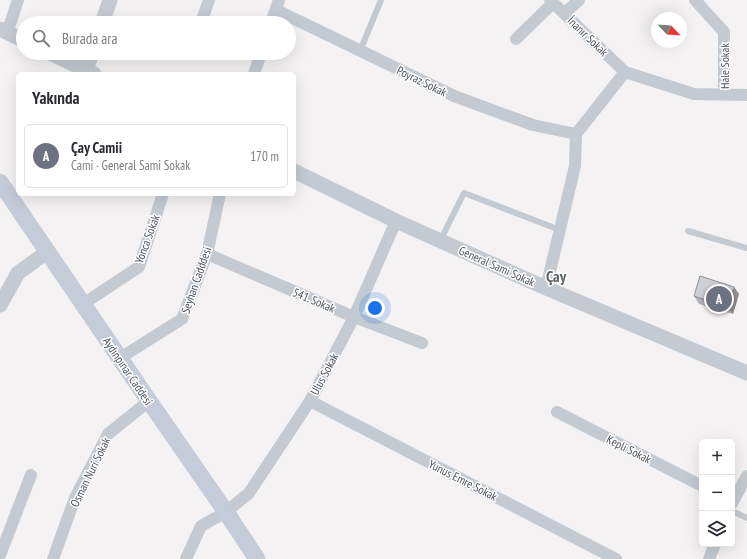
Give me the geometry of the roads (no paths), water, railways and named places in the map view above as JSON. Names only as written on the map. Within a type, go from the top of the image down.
[{"type":"main road","name":"Aydınpınar Caddesi","points":[[0,182],[257,559]]},
{"type":"street","points":[[16,37],[4,31],[18,0]]},
{"type":"street","points":[[104,16],[110,0]]},
{"type":"street","points":[[203,16],[209,0]]},
{"type":"street","points":[[565,13],[579,0]]},
{"type":"street","name":"Hale Sokak","points":[[695,0],[724,32],[724,95]]},
{"type":"street","points":[[516,39],[552,1]]},
{"type":"street","name":"İnanır Sokak","points":[[552,1],[625,72]]},
{"type":"street","points":[[273,16],[277,5]]},
{"type":"street","name":"Poyraz Sokak","points":[[277,5],[360,51],[454,96],[533,125],[576,134]]},
{"type":"street","points":[[65,60],[90,72],[91,60]]},
{"type":"street","points":[[255,72],[259,60]]},
{"type":"street","points":[[546,288],[575,166],[576,134],[625,72],[694,94],[747,95]]},
{"type":"street","name":"General Sami Sokak","points":[[296,172],[440,241],[546,288],[747,373]]},
{"type":"street","name":"Yonca Sokak","points":[[83,304],[139,267],[162,196]]},
{"type":"street","name":"Seyhan Cadddesi","points":[[120,358],[182,319],[206,254],[220,196]]},
{"type":"street","name":"Ulus Sokak","points":[[186,559],[201,526],[226,512],[249,493],[310,401],[354,317],[396,221]]},
{"type":"street","points":[[0,305],[18,273],[47,252]]},
{"type":"street","name":"541. Sokak","points":[[206,254],[354,317],[422,343]]},
{"type":"street","name":"Yunus Emre Sokak","points":[[310,401],[616,559]]},
{"type":"street","name":"Osman Nuri Sokak","points":[[53,559],[75,498],[108,434],[149,402]]},
{"type":"street","name":"Kepli Sokak","points":[[557,412],[699,484]]},
{"type":"street","points":[[0,555],[31,475]]},
{"type":"street","points":[[735,498],[747,476]]},
{"type":"street","points":[[709,559],[714,547]]},
{"type":"lane","points":[[360,51],[381,0]]},
{"type":"lane","points":[[440,241],[464,193],[560,230]]},
{"type":"lane","points":[[688,231],[747,248]]},
{"type":"lane","points":[[735,507],[747,518]]},
{"type":"place","name":"Çay Camii","points":[[719,299]]},
{"type":"district","name":"Çay","points":[[556,276]]}]
